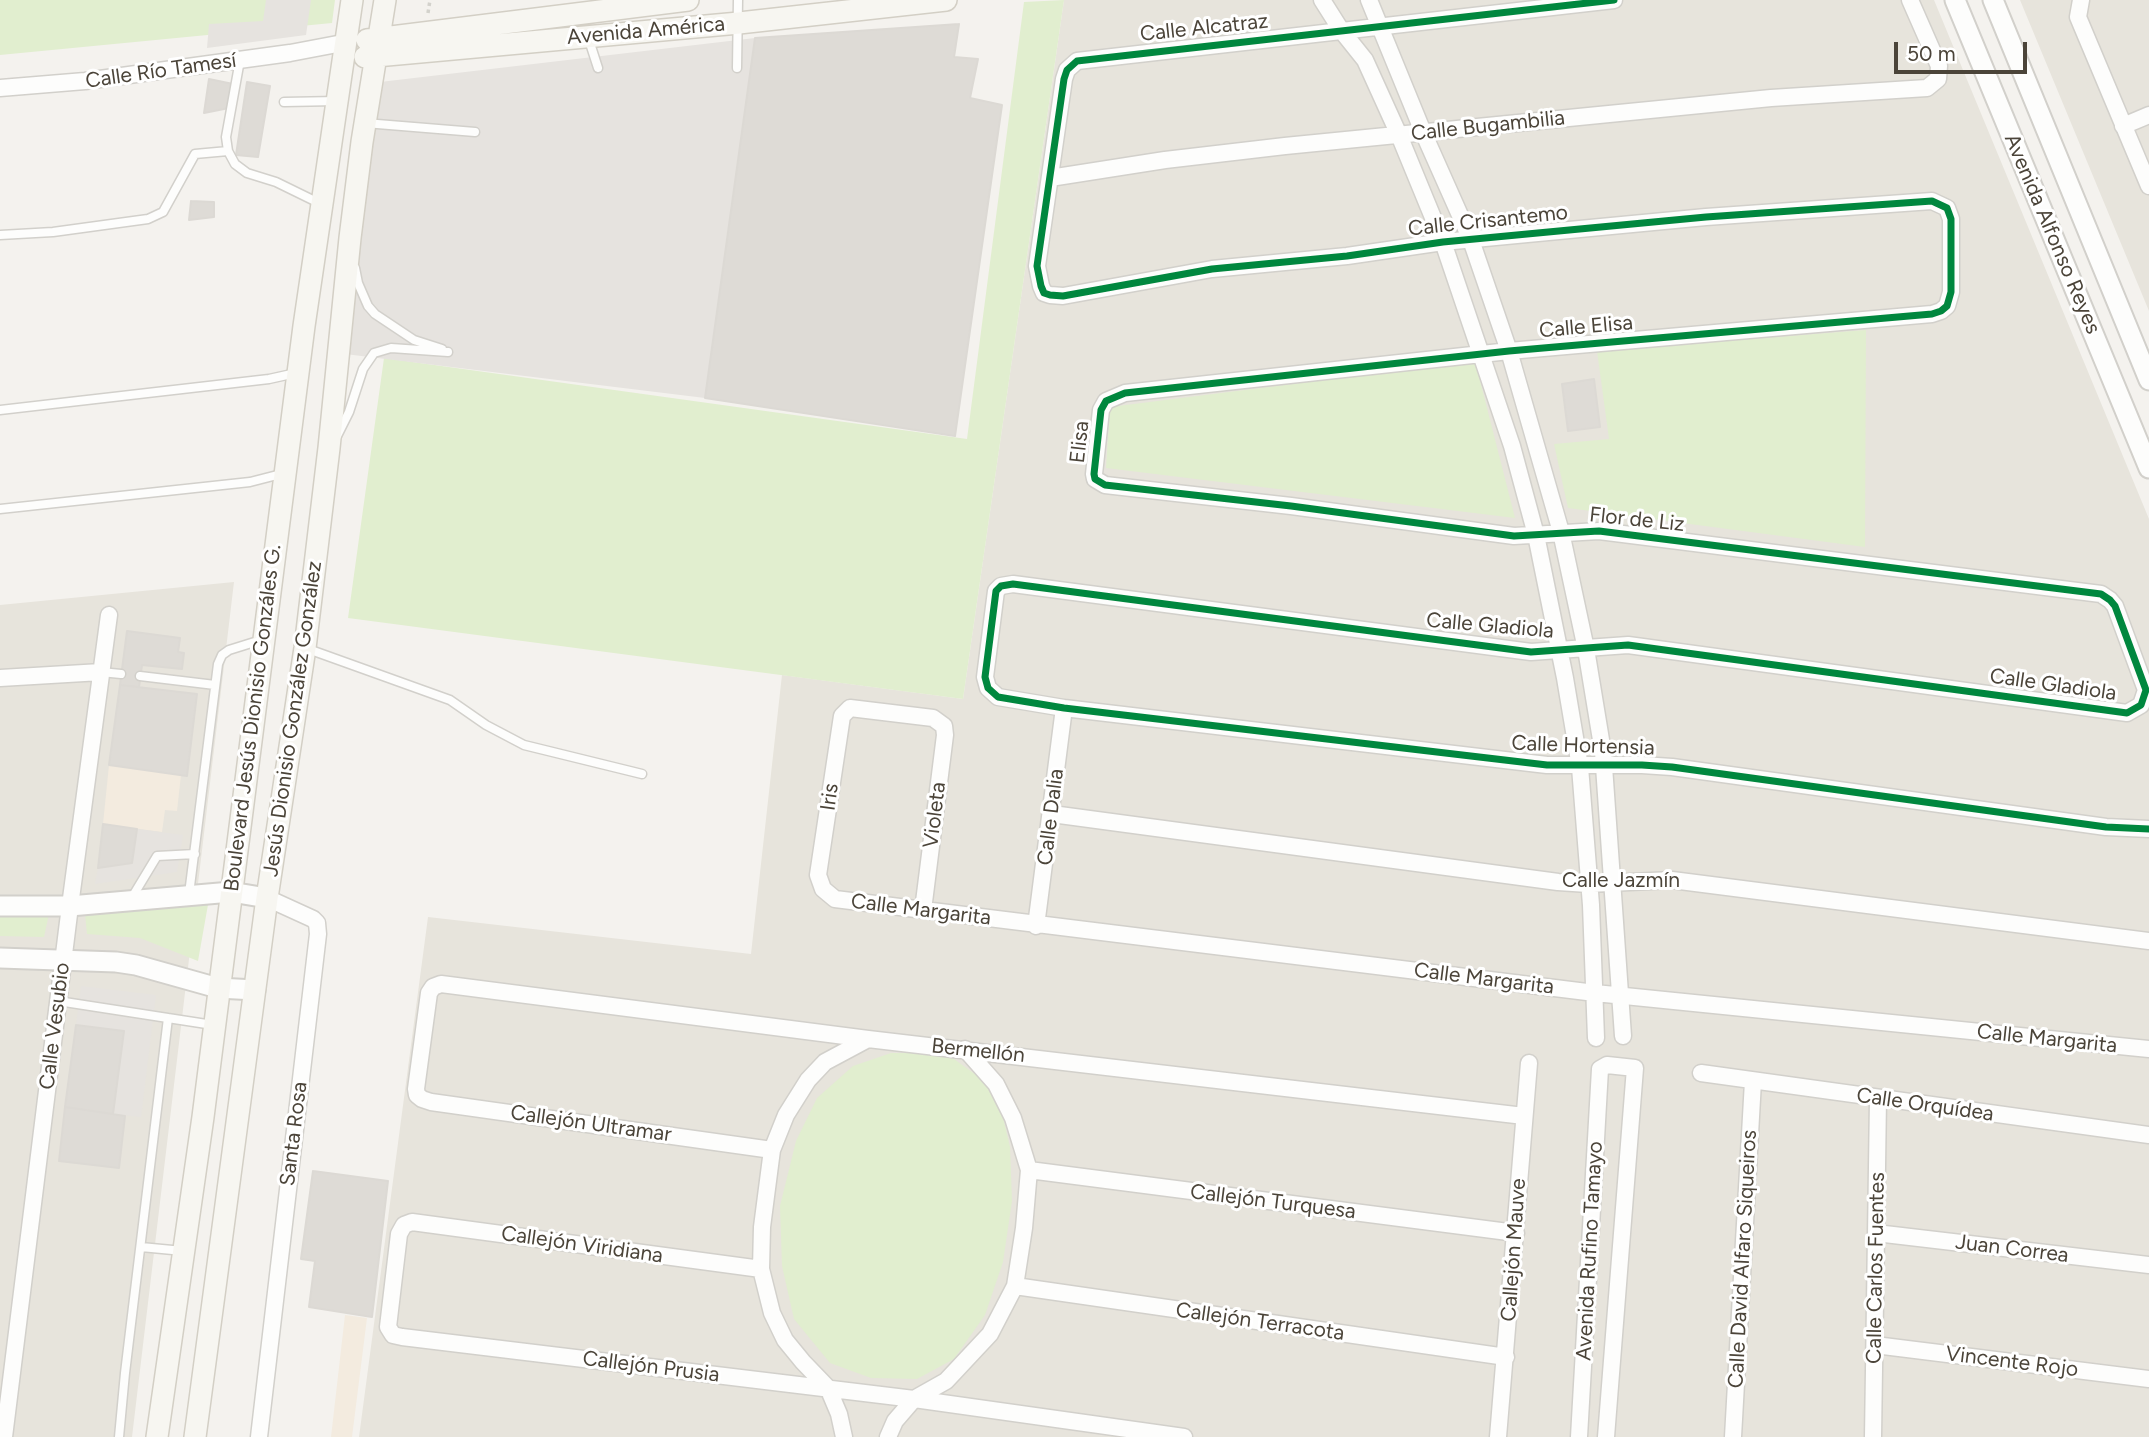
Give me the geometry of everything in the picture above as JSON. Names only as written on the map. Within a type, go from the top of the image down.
[{"type":"main road","name":"Boulevard Jesús Dionisio Gonzáles G.","points":[[157,1437],[298,373],[352,0]]},
{"type":"main road","name":"Jesús Dionisio González González","points":[[195,1437],[267,898],[305,648],[350,238],[385,0]]},
{"type":"main road","name":"Avenida América","points":[[378,48],[688,0]]},
{"type":"main road","name":"Avenida América","points":[[346,49],[589,37],[947,0]]},
{"type":"street","points":[[1322,0],[1364,60],[1399,135],[1443,242],[1513,446],[1536,535],[1580,767],[1596,1038]]},
{"type":"street","points":[[1369,0],[1471,240],[1509,351],[1560,531],[1586,649],[1604,764],[1623,1036]]},
{"type":"street","name":"Calle Alcatraz","points":[[1051,178],[1066,70],[1077,61],[1614,0]]},
{"type":"street","name":"Calle Bugambilia","points":[[1051,178],[1165,160],[1423,132],[1771,97],[1927,88],[1938,79],[1939,65],[1910,0]]},
{"type":"street","name":"Avenida Alfonso Reyes","points":[[1955,0],[2149,468]]},
{"type":"street","name":"Avenida Alfonso Reyes","points":[[1993,0],[2149,380]]},
{"type":"street","points":[[2081,0],[2078,17],[2149,186]]},
{"type":"street","name":"Calle Río Tamesí","points":[[0,88],[85,81],[321,49],[346,49]]},
{"type":"street","points":[[2123,126],[2149,115]]},
{"type":"street","name":"Calle Crisantemo","points":[[1051,178],[1037,266],[1044,293],[1051,296],[1213,269],[1347,256],[1443,242],[1706,217],[1932,201]]},
{"type":"street","name":"Calle Elisa","points":[[1112,397],[1125,393],[1483,356],[1509,351],[1932,314],[1947,306],[1951,292],[1951,219],[1947,208],[1932,201]]},
{"type":"street","name":"Elisa","points":[[1110,486],[1100,483],[1094,474],[1101,410],[1112,397]]},
{"type":"street","name":"Flor de Liz","points":[[1110,486],[1291,506],[1501,535],[1599,531],[2092,593],[2110,600],[2115,606],[2146,690],[2145,698]]},
{"type":"street","name":"Calle Gladiola","points":[[985,677],[996,590],[1000,586],[1013,584],[1531,652],[1628,645],[2127,713],[2136,710],[2145,698]]},
{"type":"street","name":"Calle Vesubio","points":[[3,1428],[109,615]]},
{"type":"street","points":[[0,678],[101,672]]},
{"type":"street","name":"Calle Hortensia","points":[[985,677],[988,688],[998,697],[1064,708],[1546,765],[1672,767],[2106,827],[2149,829]]},
{"type":"street","name":"Violeta","points":[[850,708],[933,718],[940,722],[945,734],[923,909]]},
{"type":"street","name":"Iris","points":[[823,889],[818,875],[842,716],[850,708]]},
{"type":"street","name":"Calle Dalia","points":[[1036,926],[1064,708]]},
{"type":"street","name":"Calle Jazmín","points":[[1052,814],[1558,882],[1588,884],[1672,880],[2149,941]]},
{"type":"street","name":"Calle Margarita","points":[[823,889],[835,899],[1036,926],[1595,993],[2149,1049]]},
{"type":"street","name":"Santa Rosa","points":[[0,906],[70,906],[231,892],[267,898],[317,923],[260,1437]]},
{"type":"street","points":[[0,957],[93,959],[136,965],[218,988],[256,990]]},
{"type":"street","name":"Bermellón","points":[[416,1089],[429,993],[433,987],[441,984],[868,1039],[1524,1116]]},
{"type":"street","points":[[844,1437],[839,1414],[828,1388],[785,1340],[772,1313],[761,1269],[764,1195],[772,1150],[786,1115],[808,1080],[825,1062],[868,1039]]},
{"type":"street","points":[[888,1437],[895,1421],[914,1399],[946,1381],[967,1361],[989,1334],[1015,1286],[1029,1170],[1013,1118],[996,1083],[965,1049]]},
{"type":"street","name":"Callejón Mauve","points":[[1498,1437],[1529,1063]]},
{"type":"street","name":"Avenida Rufino Tamayo","points":[[1579,1437],[1600,1069],[1604,1066],[1635,1068],[1606,1437]]},
{"type":"street","name":"Calle Orquídea","points":[[1701,1073],[2149,1135]]},
{"type":"street","name":"Calle David Alfaro Siqueiros","points":[[1733,1437],[1753,1080]]},
{"type":"street","name":"Callejón Ultramar","points":[[416,1089],[417,1095],[431,1102],[772,1150]]},
{"type":"street","name":"Calle Carlos Fuentes","points":[[1873,1437],[1878,1099]]},
{"type":"street","name":"Callejón Turquesa","points":[[1029,1170],[1516,1233]]},
{"type":"street","name":"Callejón Viridiana","points":[[390,1331],[399,1234],[404,1225],[412,1222],[761,1269]]},
{"type":"street","name":"Juan Correa","points":[[1876,1233],[2149,1265]]},
{"type":"street","name":"Callejón Terracota","points":[[1015,1286],[1506,1357]]},
{"type":"street","name":"Callejón Prusia","points":[[390,1331],[402,1337],[828,1388],[1184,1437]]},
{"type":"street","name":"Vincente Rojo","points":[[1875,1345],[2149,1379]]},
{"type":"lane","points":[[737,68],[738,0]]},
{"type":"lane","points":[[589,37],[598,68]]},
{"type":"lane","points":[[240,60],[226,137],[228,151],[235,163],[247,173],[275,182],[321,204]]},
{"type":"lane","points":[[284,102],[338,101]]},
{"type":"lane","points":[[365,123],[475,132]]},
{"type":"lane","points":[[0,234],[53,232],[148,219],[163,212],[195,154],[228,151]]},
{"type":"lane","points":[[329,448],[340,433],[363,369],[374,353],[391,348],[448,352],[414,340],[388,324],[368,306],[358,284],[350,238]]},
{"type":"lane","points":[[0,410],[269,379],[298,373]]},
{"type":"lane","points":[[0,509],[250,482],[285,473]]},
{"type":"lane","points":[[189,894],[215,685],[222,655],[229,650],[264,639]]},
{"type":"lane","points":[[305,648],[450,699],[486,726],[524,745],[642,774]]},
{"type":"lane","points":[[101,672],[121,674]]},
{"type":"lane","points":[[140,676],[215,685]]},
{"type":"lane","points":[[130,900],[157,856],[195,854]]},
{"type":"lane","points":[[58,1001],[213,1026]]},
{"type":"lane","points":[[119,1437],[124,1373],[168,1018]]},
{"type":"lane","points":[[141,1247],[183,1251]]},
{"type":"shaded area","points":[[266,0],[311,0],[306,35],[207,48],[209,24],[263,21]]},
{"type":"shaded area","points":[[1064,0],[1934,0],[2149,519],[2149,1437],[359,1437],[428,917],[751,954],[782,675],[963,699]]},
{"type":"shaded area","points":[[2020,0],[2149,0],[2149,311]]},
{"type":"shaded area","points":[[755,38],[705,398],[345,354],[380,82]]},
{"type":"shaded area","points":[[234,582],[132,1437],[0,1437],[0,605]]},
{"type":"shaded area","points":[[109,765],[181,775],[177,811],[165,810],[162,832],[103,824]]},
{"type":"shaded area","points":[[137,829],[183,835],[177,872],[95,884],[98,868],[132,863]]},
{"type":"shaded area","points":[[81,986],[156,995],[141,1117],[113,1114],[123,1031],[76,1025]]},
{"type":"shaded area","points":[[345,1315],[367,1318],[352,1437],[331,1437]]},
{"type":"green space","points":[[0,0],[335,0],[332,23],[0,55]]},
{"type":"green space","points":[[1064,0],[963,699],[348,618],[384,358],[967,439],[1024,2]]},
{"type":"green space","points":[[1866,330],[1865,547],[1568,508],[1554,444],[1609,439],[1597,351]]},
{"type":"green space","points":[[1475,361],[1515,518],[1106,468],[1110,407]]},
{"type":"green space","points":[[209,899],[198,961],[140,938],[87,934],[85,914]]},
{"type":"green space","points":[[0,913],[49,914],[44,937],[0,936]]},
{"type":"green space","points":[[891,1053],[919,1053],[954,1059],[983,1080],[1002,1113],[1010,1147],[1012,1201],[1003,1262],[985,1315],[954,1359],[917,1379],[871,1378],[830,1363],[794,1319],[782,1266],[780,1206],[796,1141],[817,1098],[853,1066]]},
{"type":"building","points":[[959,24],[954,57],[978,59],[970,98],[1002,105],[955,436],[705,398],[755,38]]},
{"type":"building","points":[[209,79],[233,84],[229,108],[204,113]]},
{"type":"building","points":[[247,82],[270,86],[258,157],[236,155]]},
{"type":"building","points":[[191,201],[214,202],[214,217],[189,220]]},
{"type":"building","points":[[1594,379],[1600,427],[1568,431],[1562,384]]},
{"type":"building","points":[[127,631],[180,638],[178,652],[184,653],[182,669],[142,665],[139,687],[120,685]]},
{"type":"building","points":[[120,685],[197,694],[187,776],[109,765]]},
{"type":"building","points":[[103,824],[137,829],[132,863],[98,868]]},
{"type":"building","points":[[76,1025],[124,1031],[113,1114],[65,1107]]},
{"type":"building","points":[[65,1107],[125,1116],[119,1168],[59,1161]]},
{"type":"building","points":[[313,1171],[388,1181],[372,1317],[309,1307],[315,1261],[301,1259]]},
{"type":"cycle path","points":[[1614,0],[1077,61],[1067,70],[1064,79],[1037,266],[1044,293],[1063,296],[1212,269],[1347,256],[1443,242],[1706,217],[1932,201],[1947,208],[1951,219],[1951,292],[1947,306],[1932,314],[1509,351],[1125,393],[1106,401],[1101,410],[1095,479],[1105,485],[1291,506],[1514,536],[1599,531],[2101,594],[2115,606],[2146,690],[2141,705],[2127,713],[1628,645],[1531,652],[1013,584],[1001,586],[996,591],[985,677],[988,688],[998,697],[1064,708],[1547,765],[1672,767],[2106,827],[2149,829]]}]
